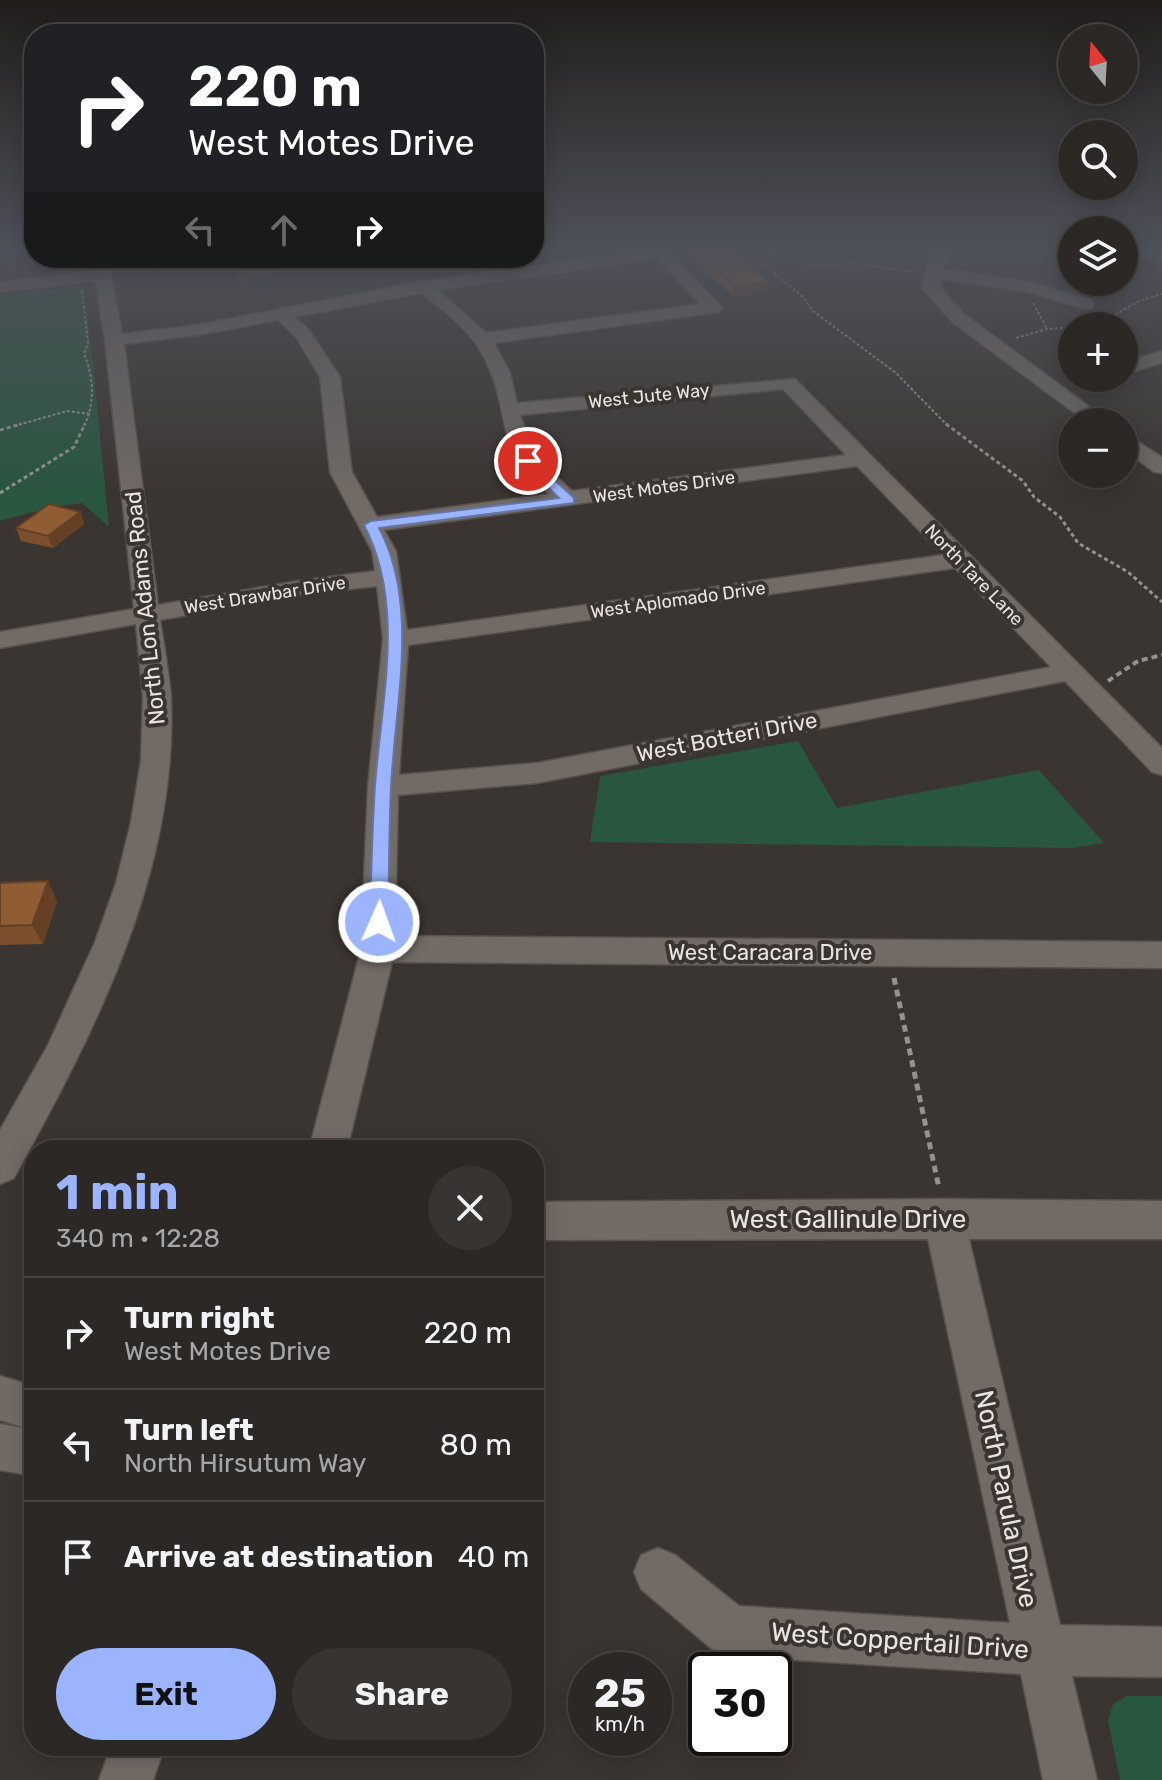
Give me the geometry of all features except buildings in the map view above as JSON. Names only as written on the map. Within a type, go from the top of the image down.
[{"type":"street","name":"North Lon Adams Road","points":[[0,1166],[58,1067],[119,924],[144,847],[158,740],[148,614],[112,330]]},
{"type":"street","points":[[114,340],[197,330]]},
{"type":"street","points":[[299,330],[330,377],[341,472],[384,551],[396,639],[383,786],[378,949],[330,1140]]},
{"type":"street","points":[[474,330],[499,370],[509,410],[528,461],[569,500]]},
{"type":"street","points":[[482,339],[549,330]]},
{"type":"street","points":[[974,330],[1081,408]]},
{"type":"street","points":[[1138,364],[1162,357]]},
{"type":"street","name":"West Jute Way","points":[[509,410],[788,383]]},
{"type":"street","name":"North Tare Lane","points":[[788,383],[1162,765]]},
{"type":"street","points":[[1052,387],[1058,385]]},
{"type":"street","points":[[1138,449],[1162,467]]},
{"type":"street","name":"West Motes Drive","points":[[371,525],[862,459]]},
{"type":"street","name":"West Aplomado Drive","points":[[396,639],[960,560]]},
{"type":"street","name":"West Drawbar Drive","points":[[0,640],[298,588],[388,577]]},
{"type":"street","name":"West Botteri Drive","points":[[383,786],[537,773],[1078,681]]},
{"type":"street","name":"West Caracara Drive","points":[[378,949],[1162,955]]},
{"type":"street","name":"North Parula Drive","points":[[944,1218],[1070,1780]]},
{"type":"street","name":"West Gallinule Drive","points":[[544,1221],[1162,1220]]},
{"type":"street","points":[[0,1398],[24,1405]]},
{"type":"street","points":[[0,1447],[24,1451]]},
{"type":"street","name":"West Coppertail Drive","points":[[658,1572],[730,1631],[1039,1650],[1162,1652]]},
{"type":"street","points":[[126,1780],[134,1756]]},
{"type":"path","points":[[0,493],[74,447],[90,414],[90,368],[84,354],[88,343],[86,330]]},
{"type":"path","points":[[839,330],[896,373],[947,425],[1023,481],[1034,497],[1060,517],[1078,543],[1128,572],[1162,602]]},
{"type":"path","points":[[1008,338],[1022,339],[1044,330]]},
{"type":"path","points":[[0,430],[67,411],[90,414]]},
{"type":"path","points":[[1078,681],[1113,679],[1138,661],[1162,655]]},
{"type":"path","points":[[889,953],[944,1218]]},
{"type":"green space","points":[[0,330],[89,330],[109,527],[82,503],[48,508],[0,521]]},
{"type":"green space","points":[[798,741],[837,808],[1039,770],[1104,843],[1072,848],[590,842],[600,776]]},
{"type":"green space","points":[[1127,1696],[1162,1696],[1162,1780],[1120,1780],[1108,1721],[1113,1704]]},
{"type":"route","points":[[379,922],[383,786],[396,639],[384,551],[371,525],[569,500],[528,461]]}]
